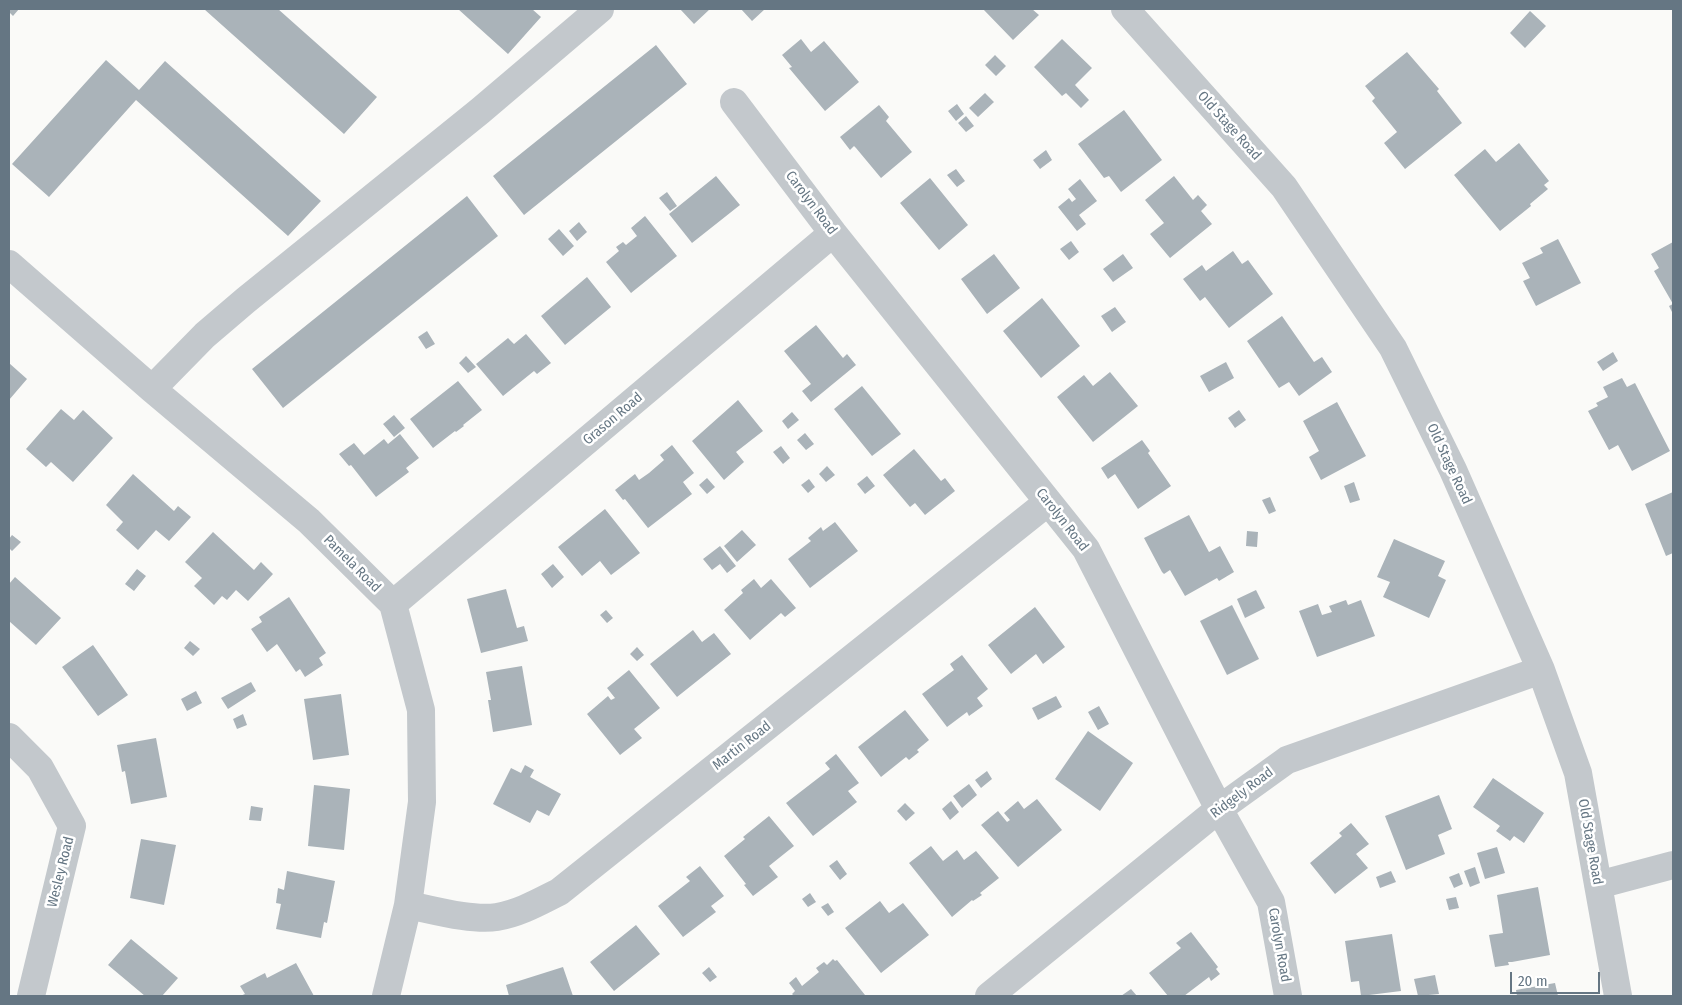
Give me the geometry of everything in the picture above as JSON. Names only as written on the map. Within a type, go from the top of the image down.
[{"type":"street","points":[[152,389],[205,335],[246,300],[480,111],[600,9]]},
{"type":"street","name":"Old Stage Road","points":[[1125,9],[1284,187],[1393,348],[1454,470],[1541,670],[1578,773],[1618,996]]},
{"type":"street","name":"Carolyn Road","points":[[734,102],[833,233],[1086,549],[1219,809],[1271,902],[1288,996]]},
{"type":"street","name":"Grason Road","points":[[393,604],[833,233]]},
{"type":"street","name":"Pamela Road","points":[[9,264],[152,389],[309,521],[393,604],[421,710],[422,802],[408,905],[386,996]]},
{"type":"street","name":"Martin Road","points":[[408,905],[459,916],[496,917],[528,908],[559,892],[1048,502]]},
{"type":"street","name":"Ridgely Road","points":[[989,996],[1219,809],[1287,760],[1541,670]]},
{"type":"street","name":"Wesley Road","points":[[9,737],[40,768],[72,826],[31,996]]},
{"type":"street","points":[[1598,885],[1673,865]]},
{"type":"building","points":[[9,9],[19,9],[13,16]]},
{"type":"building","points":[[204,9],[278,9],[377,97],[344,134]]},
{"type":"building","points":[[458,9],[532,9],[541,17],[508,54]]},
{"type":"building","points":[[680,9],[710,9],[694,24]]},
{"type":"building","points":[[741,9],[765,9],[752,21]]},
{"type":"building","points":[[983,9],[1032,9],[1039,15],[1013,40]]},
{"type":"building","points":[[1530,11],[1546,26],[1525,48],[1510,33]]},
{"type":"building","points":[[801,39],[811,52],[824,41],[859,82],[825,111],[789,68],[792,67],[782,55]]},
{"type":"building","points":[[1062,39],[1092,68],[1075,85],[1089,100],[1081,108],[1066,93],[1062,96],[1034,67]]},
{"type":"building","points":[[656,45],[687,84],[524,215],[493,176]]},
{"type":"building","points":[[1407,52],[1439,89],[1437,91],[1462,123],[1405,169],[1384,143],[1397,132],[1372,101],[1375,98],[1365,86]]},
{"type":"building","points":[[995,55],[1006,66],[996,76],[985,65]]},
{"type":"building","points":[[106,60],[139,90],[165,61],[321,201],[288,236],[136,100],[49,197],[12,164]]},
{"type":"building","points":[[985,93],[994,102],[978,117],[969,108]]},
{"type":"building","points":[[957,104],[964,114],[956,121],[948,111]]},
{"type":"building","points":[[879,105],[889,117],[886,121],[912,152],[881,178],[854,146],[850,150],[840,137]]},
{"type":"building","points":[[1124,110],[1162,160],[1121,192],[1109,176],[1104,178],[1078,144]]},
{"type":"building","points":[[966,116],[974,126],[966,132],[958,123]]},
{"type":"building","points":[[1519,143],[1549,181],[1544,185],[1548,189],[1530,204],[1531,206],[1500,231],[1454,175],[1485,149],[1496,162]]},
{"type":"building","points":[[1046,150],[1052,160],[1040,169],[1033,160]]},
{"type":"building","points":[[956,169],[965,181],[957,187],[947,175]]},
{"type":"building","points":[[716,176],[740,205],[692,243],[669,214]]},
{"type":"building","points":[[1174,176],[1193,200],[1198,195],[1207,205],[1201,211],[1212,224],[1170,258],[1150,234],[1164,223],[1145,200]]},
{"type":"building","points":[[930,178],[968,225],[939,250],[900,203]]},
{"type":"building","points":[[1080,179],[1097,201],[1079,215],[1086,224],[1077,231],[1058,207],[1069,198],[1072,202],[1076,199],[1068,189]]},
{"type":"building","points":[[667,192],[677,206],[670,211],[659,198]]},
{"type":"building","points":[[467,196],[498,236],[283,408],[252,369]]},
{"type":"building","points":[[645,216],[677,256],[631,293],[606,262],[619,251],[616,247],[623,242],[626,245],[637,236],[631,228]]},
{"type":"building","points":[[579,222],[587,232],[577,241],[569,231]]},
{"type":"building","points":[[559,229],[574,246],[563,256],[548,239]]},
{"type":"building","points":[[1558,239],[1581,283],[1536,306],[1523,281],[1530,278],[1522,263],[1543,253],[1540,248]]},
{"type":"building","points":[[1071,241],[1079,252],[1069,260],[1060,249]]},
{"type":"building","points":[[1673,242],[1673,304],[1654,271],[1659,268],[1651,254]]},
{"type":"building","points":[[1233,251],[1242,264],[1248,260],[1273,294],[1229,328],[1205,297],[1200,301],[1183,279],[1202,265],[1206,271]]},
{"type":"building","points":[[994,254],[1020,288],[987,314],[961,279]]},
{"type":"building","points":[[1123,254],[1133,268],[1113,282],[1103,269]]},
{"type":"building","points":[[587,277],[611,307],[565,345],[541,316]]},
{"type":"building","points":[[1042,298],[1080,346],[1041,378],[1003,331]]},
{"type":"building","points":[[1673,304],[1673,314],[1669,306]]},
{"type":"building","points":[[1115,307],[1126,322],[1112,332],[1101,316]]},
{"type":"building","points":[[1282,316],[1314,362],[1322,357],[1332,372],[1299,396],[1289,382],[1279,388],[1247,341]]},
{"type":"building","points":[[816,325],[843,358],[847,354],[856,365],[811,402],[802,391],[811,384],[784,351]]},
{"type":"building","points":[[427,331],[435,344],[426,349],[418,337]]},
{"type":"building","points":[[526,334],[551,363],[537,374],[534,371],[503,396],[476,364],[508,338],[514,344]]},
{"type":"building","points":[[1613,352],[1618,361],[1603,371],[1597,362]]},
{"type":"building","points":[[466,356],[476,367],[468,373],[459,363]]},
{"type":"building","points":[[1226,362],[1234,378],[1209,392],[1200,376]]},
{"type":"building","points":[[9,363],[27,379],[9,400]]},
{"type":"building","points":[[1110,372],[1138,406],[1093,442],[1057,397],[1084,375],[1093,386]]},
{"type":"building","points":[[1622,378],[1627,387],[1635,383],[1670,451],[1632,471],[1618,445],[1609,450],[1588,411],[1598,406],[1596,403],[1608,397],[1603,387]]},
{"type":"building","points":[[458,381],[482,410],[464,426],[433,448],[410,419]]},
{"type":"building","points":[[862,386],[901,434],[872,456],[834,409]]},
{"type":"building","points":[[738,400],[763,431],[736,452],[744,462],[724,480],[692,441]]},
{"type":"building","points":[[1337,402],[1366,456],[1321,480],[1309,457],[1319,451],[1303,421]]},
{"type":"building","points":[[61,409],[74,420],[83,410],[113,438],[73,482],[51,462],[46,467],[26,449]]},
{"type":"building","points":[[1239,410],[1246,420],[1235,428],[1228,418]]},
{"type":"building","points":[[792,412],[799,420],[788,429],[782,421]]},
{"type":"building","points":[[394,415],[405,428],[394,437],[383,424]]},
{"type":"building","points":[[805,433],[814,444],[806,450],[797,440]]},
{"type":"building","points":[[400,434],[419,458],[406,468],[409,472],[376,497],[351,465],[349,466],[339,454],[354,443],[364,455],[384,439],[388,444]]},
{"type":"building","points":[[1142,440],[1150,451],[1148,453],[1171,486],[1138,509],[1115,474],[1108,479],[1101,468]]},
{"type":"building","points":[[672,445],[694,473],[683,482],[692,494],[648,528],[625,499],[623,500],[615,490],[635,474],[639,480],[649,473],[664,460],[660,455]]},
{"type":"building","points":[[781,446],[790,458],[783,464],[773,452]]},
{"type":"building","points":[[914,449],[941,481],[945,478],[955,491],[925,515],[915,503],[910,507],[883,475]]},
{"type":"building","points":[[827,466],[835,475],[826,482],[819,474]]},
{"type":"building","points":[[133,474],[174,511],[178,506],[191,517],[169,541],[156,530],[138,550],[116,530],[123,522],[106,505]]},
{"type":"building","points":[[867,476],[875,486],[865,494],[857,484]]},
{"type":"building","points":[[707,478],[715,487],[707,494],[699,485]]},
{"type":"building","points":[[809,479],[815,487],[808,493],[801,485]]},
{"type":"building","points":[[1354,482],[1360,500],[1350,503],[1344,486]]},
{"type":"building","points":[[1673,492],[1673,553],[1666,556],[1645,504]]},
{"type":"building","points":[[1270,497],[1276,511],[1269,514],[1262,500]]},
{"type":"building","points":[[605,509],[640,553],[611,575],[600,561],[582,576],[558,547]]},
{"type":"building","points":[[1189,515],[1209,552],[1220,546],[1234,572],[1219,581],[1217,578],[1185,596],[1170,570],[1164,574],[1162,572],[1144,538]]},
{"type":"building","points":[[835,522],[858,551],[810,588],[788,559],[811,541],[808,538],[821,527],[823,531]]},
{"type":"building","points":[[742,530],[756,545],[737,562],[724,546]]},
{"type":"building","points":[[1247,531],[1258,532],[1257,547],[1246,546]]},
{"type":"building","points":[[213,532],[254,570],[261,562],[273,574],[248,601],[236,590],[227,600],[222,596],[214,605],[194,586],[202,578],[185,562]]},
{"type":"building","points":[[12,535],[21,542],[12,551],[9,548],[9,539]]},
{"type":"building","points":[[1394,539],[1445,561],[1438,576],[1446,580],[1429,618],[1383,597],[1390,582],[1377,577]]},
{"type":"building","points":[[720,546],[736,566],[727,573],[720,564],[712,570],[703,559]]},
{"type":"building","points":[[553,564],[564,577],[552,588],[541,574]]},
{"type":"building","points":[[137,569],[146,576],[134,591],[125,584]]},
{"type":"building","points":[[15,577],[61,618],[36,645],[9,621],[9,584]]},
{"type":"building","points":[[754,579],[761,588],[771,579],[796,608],[785,617],[781,613],[750,640],[724,610],[743,593],[741,590]]},
{"type":"building","points":[[506,589],[517,628],[524,626],[528,641],[481,653],[467,599]]},
{"type":"building","points":[[1256,590],[1265,608],[1245,618],[1237,599]]},
{"type":"building","points":[[289,597],[326,653],[319,658],[323,665],[305,677],[300,669],[296,672],[277,644],[267,652],[251,629],[262,622],[259,617]]},
{"type":"building","points":[[1346,600],[1348,605],[1361,600],[1375,636],[1317,657],[1299,611],[1318,604],[1322,615],[1332,612],[1329,606]]},
{"type":"building","points":[[1232,605],[1259,659],[1227,675],[1200,621]]},
{"type":"building","points":[[1035,607],[1065,647],[1043,664],[1036,654],[1011,674],[988,645]]},
{"type":"building","points":[[606,610],[613,618],[607,623],[600,615]]},
{"type":"building","points":[[693,630],[702,642],[714,633],[731,654],[677,697],[650,664]]},
{"type":"building","points":[[190,641],[200,649],[193,656],[184,648]]},
{"type":"building","points":[[93,645],[128,695],[98,716],[62,667]]},
{"type":"building","points":[[637,647],[644,655],[637,661],[630,654]]},
{"type":"building","points":[[962,655],[988,689],[977,698],[983,706],[969,716],[967,712],[947,727],[922,694],[954,670],[950,664]]},
{"type":"building","points":[[522,666],[532,725],[493,732],[488,700],[491,700],[486,672]]},
{"type":"building","points":[[629,670],[660,708],[634,729],[642,738],[620,755],[587,714],[608,696],[611,700],[615,698],[607,688]]},
{"type":"building","points":[[251,682],[256,691],[228,709],[221,698]]},
{"type":"building","points":[[196,691],[202,703],[187,711],[181,699]]},
{"type":"building","points":[[341,694],[349,755],[313,760],[304,699]]},
{"type":"building","points":[[1056,696],[1062,707],[1038,720],[1032,708]]},
{"type":"building","points":[[1099,706],[1109,724],[1098,730],[1088,712]]},
{"type":"building","points":[[905,710],[929,740],[909,760],[906,757],[881,777],[858,747]]},
{"type":"building","points":[[243,714],[247,725],[237,729],[233,719]]},
{"type":"building","points":[[1088,731],[1133,763],[1100,811],[1055,779]]},
{"type":"building","points":[[156,738],[167,797],[131,804],[125,771],[122,772],[117,745]]},
{"type":"building","points":[[836,754],[859,783],[848,791],[857,802],[813,836],[786,803],[830,769],[825,763]]},
{"type":"building","points":[[525,765],[534,770],[530,777],[561,794],[549,816],[537,810],[530,823],[493,804],[511,768],[521,773]]},
{"type":"building","points":[[987,771],[992,779],[981,788],[975,780]]},
{"type":"building","points":[[1493,778],[1544,813],[1524,843],[1514,836],[1510,841],[1496,831],[1500,826],[1473,807]]},
{"type":"building","points":[[969,784],[977,795],[962,808],[953,796]]},
{"type":"building","points":[[314,785],[350,789],[344,850],[308,846]]},
{"type":"building","points":[[1439,795],[1452,829],[1438,835],[1445,854],[1406,870],[1385,816]]},
{"type":"building","points":[[1037,799],[1062,830],[1018,867],[981,825],[998,811],[1007,822],[1010,820],[1004,813],[1018,801],[1024,809]]},
{"type":"building","points":[[951,801],[959,812],[950,820],[942,809]]},
{"type":"building","points":[[905,803],[915,813],[906,821],[897,811]]},
{"type":"building","points":[[251,806],[263,808],[261,821],[249,820]]},
{"type":"building","points":[[769,816],[794,846],[769,866],[778,877],[753,896],[724,856],[745,839],[743,837]]},
{"type":"building","points":[[1351,823],[1369,844],[1356,854],[1368,868],[1335,894],[1310,863],[1342,836],[1339,833]]},
{"type":"building","points":[[141,839],[176,845],[164,905],[130,898]]},
{"type":"building","points":[[931,846],[943,861],[957,850],[964,860],[976,851],[999,878],[980,893],[982,895],[972,900],[952,917],[909,863]]},
{"type":"building","points":[[1497,847],[1505,873],[1485,879],[1477,853]]},
{"type":"building","points":[[837,860],[847,874],[840,880],[829,866]]},
{"type":"building","points":[[700,866],[724,896],[711,906],[716,912],[683,937],[658,906],[690,881],[686,877]]},
{"type":"building","points":[[1475,867],[1480,883],[1470,887],[1464,871]]},
{"type":"building","points":[[287,871],[335,881],[327,923],[324,922],[321,938],[276,929],[281,904],[276,903],[278,888],[284,890]]},
{"type":"building","points":[[1391,871],[1396,882],[1380,888],[1376,877]]},
{"type":"building","points":[[1459,873],[1463,884],[1454,888],[1449,877]]},
{"type":"building","points":[[1538,887],[1550,955],[1508,962],[1509,965],[1495,967],[1489,935],[1503,933],[1497,895]]},
{"type":"building","points":[[810,893],[816,902],[808,907],[802,899]]},
{"type":"building","points":[[1456,897],[1459,908],[1449,910],[1446,899]]},
{"type":"building","points":[[880,901],[889,913],[903,903],[929,935],[881,973],[845,928]]},
{"type":"building","points":[[828,903],[834,912],[828,916],[821,907]]},
{"type":"building","points":[[636,925],[660,954],[614,991],[590,962]]},
{"type":"building","points":[[1191,932],[1218,967],[1216,969],[1220,974],[1211,981],[1209,977],[1184,996],[1168,996],[1149,973],[1181,948],[1176,943]]},
{"type":"building","points":[[1392,934],[1401,991],[1361,996],[1359,981],[1351,982],[1345,941]]},
{"type":"building","points":[[131,939],[178,978],[162,996],[145,996],[108,965]]},
{"type":"building","points":[[833,959],[837,960],[865,995],[794,996],[792,994],[795,991],[789,983],[796,977],[802,986],[819,972],[816,968],[824,962],[827,965]]},
{"type":"building","points":[[296,963],[314,996],[240,996],[245,994],[240,986],[265,973],[267,978]]},
{"type":"building","points":[[563,967],[573,996],[509,996],[506,985]]},
{"type":"building","points":[[709,967],[717,977],[710,982],[702,973]]},
{"type":"building","points":[[1435,975],[1439,994],[1418,996],[1414,979]]},
{"type":"building","points":[[1555,983],[1558,996],[1517,996],[1516,990]]},
{"type":"building","points":[[1131,989],[1137,996],[1121,996]]}]
